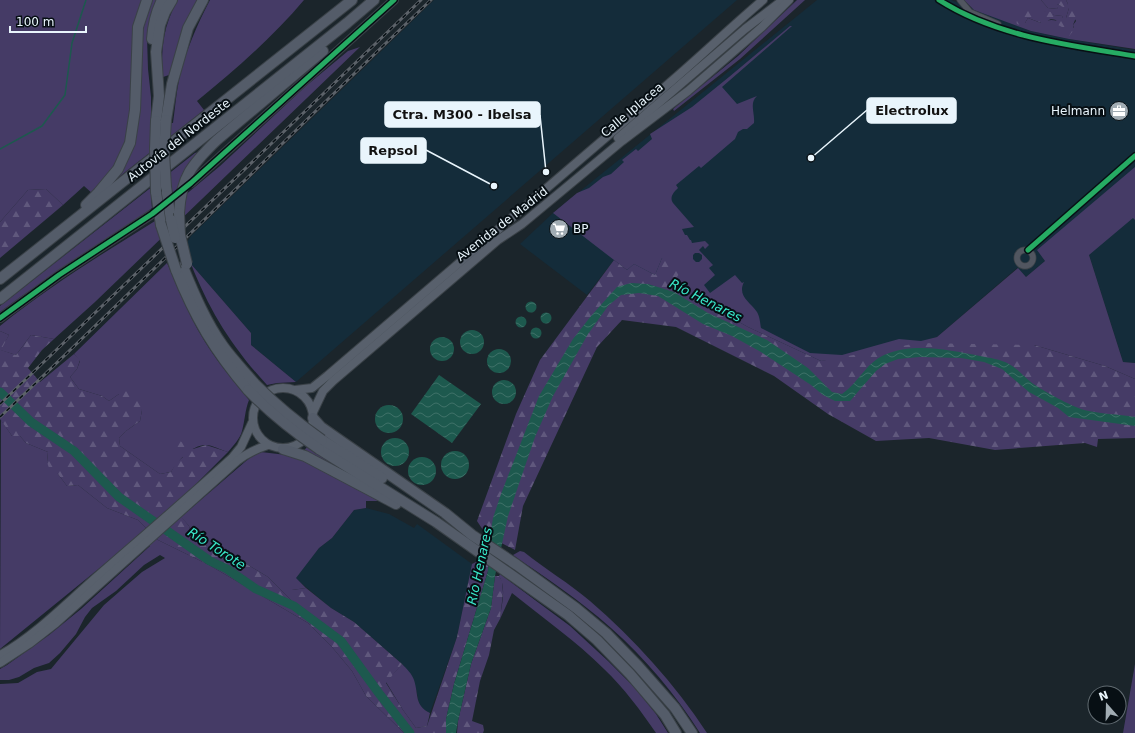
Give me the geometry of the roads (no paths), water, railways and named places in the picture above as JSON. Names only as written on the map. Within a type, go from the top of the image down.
[{"type":"highway","points":[[0,276],[14,262],[86,205],[98,193],[118,168],[130,143],[135,110],[138,27],[147,0]]},
{"type":"highway","points":[[161,121],[150,51],[153,24],[158,7],[162,0]]},
{"type":"highway","points":[[172,0],[160,25],[156,52],[164,153],[160,225],[208,322],[224,347],[244,370],[251,387]]},
{"type":"highway","points":[[161,121],[188,28],[203,0]]},
{"type":"highway","name":"Autovía del Nordeste","points":[[0,280],[352,0]]},
{"type":"highway","name":"Autovía del Nordeste","points":[[0,299],[347,24],[374,0]]},
{"type":"highway","points":[[182,267],[179,213],[180,195],[190,170],[202,154],[217,140],[371,10],[379,0]]},
{"type":"highway","points":[[161,189],[171,220],[182,267],[187,298],[200,324],[217,352],[251,387],[268,411],[292,431],[321,444],[469,533],[517,565],[576,608],[606,633],[638,666],[671,703],[692,733]]},
{"type":"highway","points":[[313,415],[321,426],[444,513],[469,533]]},
{"type":"highway","points":[[321,444],[436,522],[458,539]]},
{"type":"highway","points":[[283,449],[305,456],[392,502],[458,539],[513,576],[568,616],[597,640],[630,674],[665,715],[676,733]]},
{"type":"main road","name":"Avenida de Madrid","points":[[295,390],[312,388],[328,376],[667,85],[763,0]]},
{"type":"main road","name":"Calle Iplacea","points":[[667,85],[770,0]]},
{"type":"main road","name":"Calle Iplacea","points":[[498,240],[755,21],[783,0]]},
{"type":"main road","name":"Avenida de Madrid","points":[[313,415],[323,391],[333,381],[498,240],[522,224],[622,141],[688,91],[762,27],[789,0]]},
{"type":"main road","points":[[642,133],[688,91]]},
{"type":"main road","points":[[285,388],[295,390],[300,393],[308,401],[313,415],[310,432],[302,442],[294,447],[283,449],[268,445],[261,440],[256,434],[252,423],[252,413],[256,403],[262,396],[276,389],[285,388]]},
{"type":"main road","points":[[0,663],[29,644],[56,622],[192,498],[241,447],[252,423]]},
{"type":"main road","points":[[192,498],[248,453],[268,445]]},
{"type":"main road","points":[[0,655],[40,626],[145,541]]},
{"type":"street","points":[[191,183],[394,0]]},
{"type":"street","points":[[939,0],[978,20],[1043,41],[1135,56]]},
{"type":"street","points":[[960,0],[970,12],[1019,33]]},
{"type":"street","points":[[1028,250],[1135,156]]},
{"type":"street","points":[[0,318],[59,275],[152,214]]},
{"type":"water","points":[[631,283],[648,284],[674,292],[708,313],[767,340],[808,368],[832,392],[842,394],[872,363],[884,355],[907,349],[932,348],[956,351],[1006,362],[1032,383],[1064,402],[1084,410],[1135,417],[1135,426],[1069,417],[1058,408],[1029,392],[1002,369],[984,362],[961,358],[920,357],[898,359],[885,364],[876,371],[850,401],[835,401],[823,395],[811,385],[761,352],[732,336],[703,324],[658,296],[639,293],[621,295],[608,306],[588,334],[553,396],[535,437],[508,516],[495,576],[491,608],[471,664],[456,733],[446,733],[446,719],[454,684],[488,571],[490,536],[493,518],[539,396],[573,339],[591,316],[617,287]]},
{"type":"water","points":[[531,301],[535,303],[537,307],[535,311],[531,313],[527,311],[525,307],[527,303]]},
{"type":"water","points":[[546,312],[550,314],[552,318],[550,322],[546,324],[542,322],[540,318],[542,314]]},
{"type":"water","points":[[521,316],[525,318],[527,322],[525,326],[521,328],[517,326],[515,322],[517,318]]},
{"type":"water","points":[[536,327],[540,329],[542,333],[540,337],[536,339],[532,337],[530,333],[532,329]]},
{"type":"water","points":[[472,330],[481,333],[484,342],[481,351],[472,354],[463,351],[460,342],[463,333]]},
{"type":"water","points":[[442,337],[451,340],[454,349],[451,358],[442,361],[433,358],[430,349],[433,340]]},
{"type":"water","points":[[499,349],[508,352],[511,361],[508,370],[499,373],[490,370],[487,361],[490,352]]},
{"type":"water","points":[[439,375],[481,404],[452,443],[411,414]]},
{"type":"water","points":[[504,380],[513,383],[516,392],[513,401],[504,404],[495,401],[492,392],[495,383]]},
{"type":"water","points":[[389,405],[399,409],[403,419],[399,429],[389,433],[379,429],[375,419],[379,409]]},
{"type":"water","points":[[395,438],[405,442],[409,452],[405,462],[395,466],[385,462],[381,452],[385,442]]},
{"type":"water","points":[[455,451],[465,455],[469,465],[465,475],[455,479],[445,475],[441,465],[445,455]]},
{"type":"water","points":[[422,457],[432,461],[436,471],[432,481],[422,485],[412,481],[408,471],[412,461]]},
{"type":"waterway","points":[[0,149],[42,126],[65,95],[72,43],[86,0]]},
{"type":"waterway","name":"Río Torote","points":[[0,392],[31,422],[74,451],[119,497],[210,561],[227,569],[256,589],[294,606],[341,641],[410,733]]},
{"type":"railway","points":[[0,404],[421,0]]},
{"type":"railway","points":[[0,417],[431,0]]},
{"type":"place","name":"Helmann","points":[[1119,111]]},
{"type":"place","name":"Electrolux","points":[[811,158]]},
{"type":"place","name":"Ctra. M300 - Ibelsa","points":[[546,172]]},
{"type":"place","name":"Repsol","points":[[494,186]]},
{"type":"place","name":"BP","points":[[559,229]]},
{"type":"water label","name":"Río Henares","points":[[706,300]]},
{"type":"water label","name":"Río Henares","points":[[479,566]]}]
